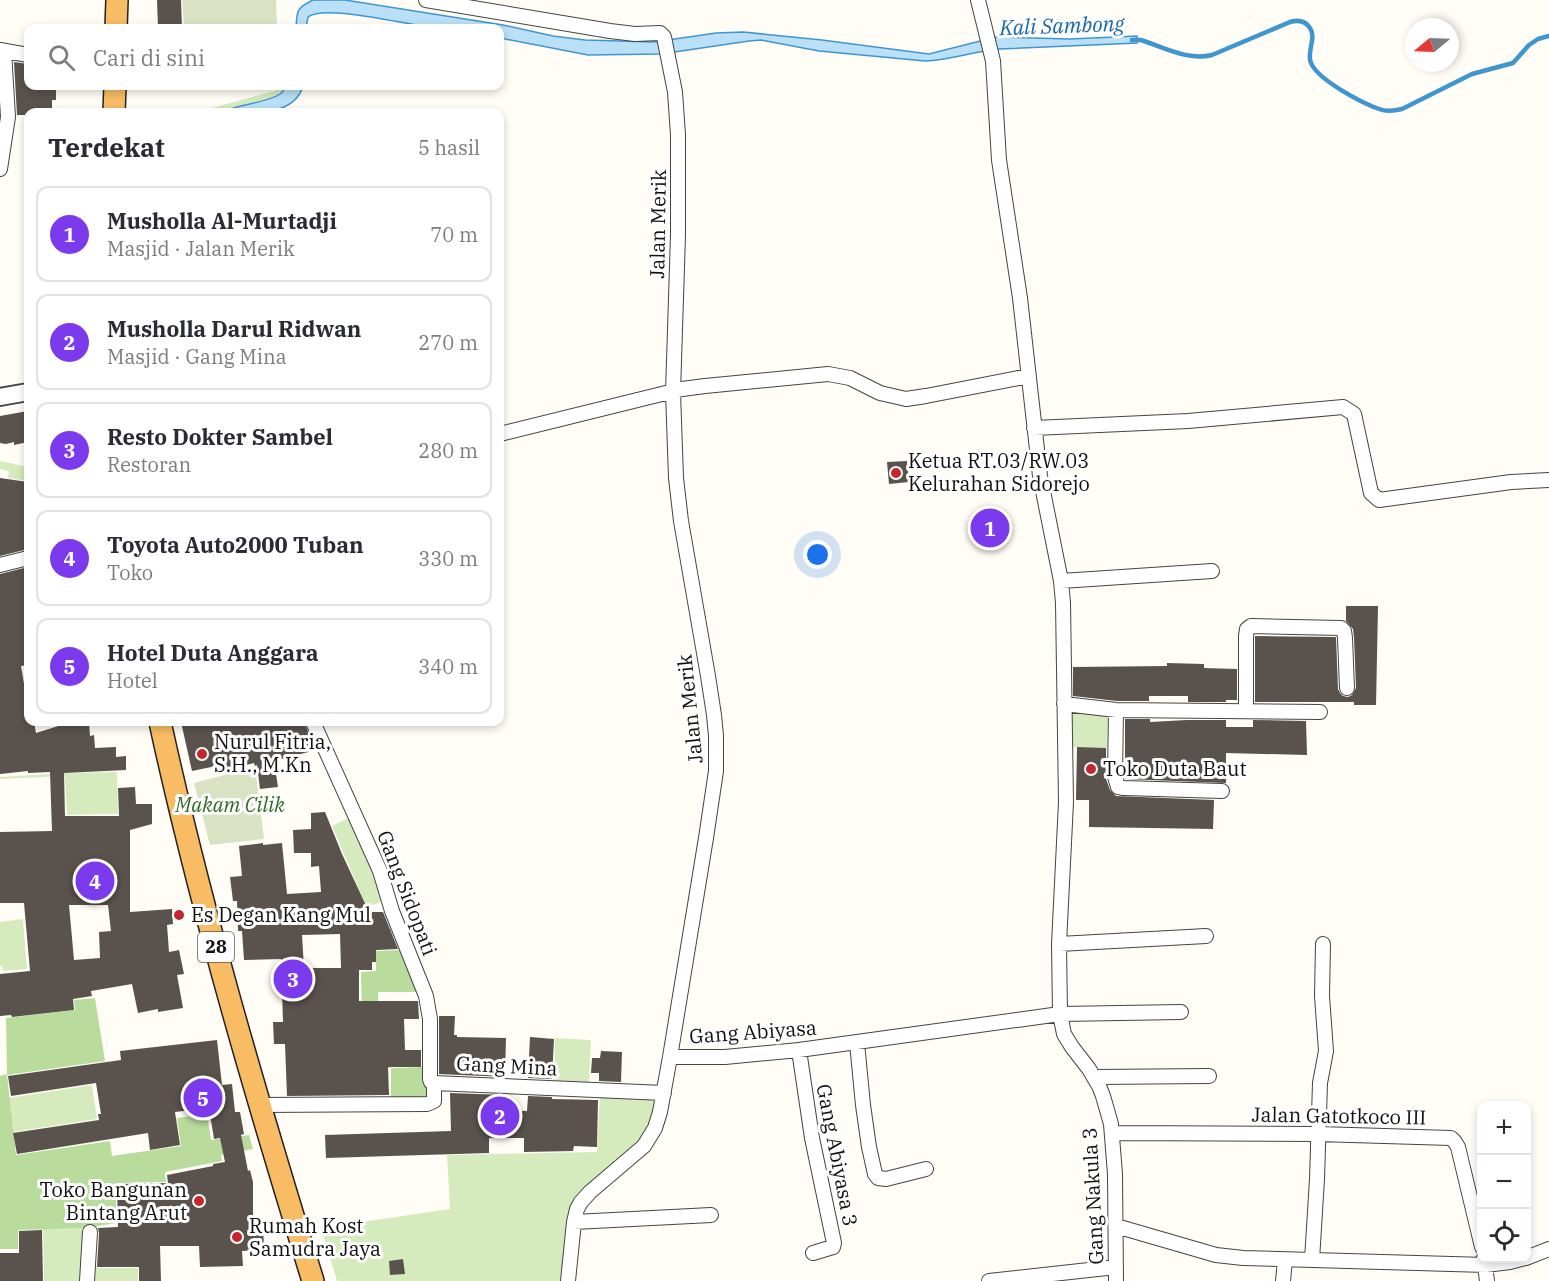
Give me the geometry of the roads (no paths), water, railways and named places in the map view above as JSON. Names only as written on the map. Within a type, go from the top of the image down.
[{"type":"highway","points":[[116,24],[117,0]]},
{"type":"highway","points":[[114,108],[115,90]]},
{"type":"highway","name":"28","points":[[161,726],[204,902],[259,1105],[313,1281]]},
{"type":"street","name":"Jalan Merik","points":[[426,0],[610,31],[658,33],[664,37],[669,58],[675,92],[679,166],[673,392],[674,448],[678,501],[710,686],[716,736],[714,789],[670,1057]]},
{"type":"street","name":"Gang Nakula 3","points":[[978,0],[993,61],[999,160],[1020,298],[1034,428],[1044,500],[1061,581],[1064,621],[1066,810],[1059,944],[1060,1014],[1065,1034],[1094,1077],[1103,1096],[1112,1133],[1115,1162],[1116,1274]]},
{"type":"street","points":[[0,169],[8,117],[2,51],[24,54]]},
{"type":"street","points":[[504,433],[705,386],[828,374],[850,378],[880,393],[906,399],[1029,376]]},
{"type":"street","points":[[0,397],[24,393]]},
{"type":"street","points":[[1034,428],[1188,421],[1342,407],[1354,414],[1371,493],[1379,500],[1511,482],[1549,480]]},
{"type":"street","points":[[0,565],[24,559]]},
{"type":"street","points":[[1061,581],[1212,571]]},
{"type":"street","points":[[1245,711],[1246,636],[1247,629],[1251,626],[1341,628],[1345,638],[1347,688]]},
{"type":"street","points":[[1064,704],[1116,710],[1320,711]]},
{"type":"street","points":[[1116,710],[1115,777],[1118,787],[1222,791]]},
{"type":"street","name":"Gang Sidopati","points":[[316,726],[380,871],[392,911],[426,996],[430,1019],[429,1079],[434,1083]]},
{"type":"street","points":[[1059,944],[1206,936]]},
{"type":"street","points":[[1312,1260],[1320,1083],[1326,1051],[1322,996],[1323,944]]},
{"type":"street","name":"Gang Abiyasa","points":[[568,1281],[577,1209],[590,1192],[649,1141],[655,1128],[664,1093],[670,1057],[725,1056],[799,1050],[1060,1014],[1181,1012]]},
{"type":"street","points":[[857,1042],[863,1105],[875,1174],[878,1178],[886,1179],[926,1169]]},
{"type":"street","name":"Gang Abiyasa 3","points":[[799,1050],[812,1138],[834,1243],[833,1247],[813,1253]]},
{"type":"street","points":[[1094,1077],[1209,1076]]},
{"type":"street","name":"Gang Mina","points":[[259,1105],[427,1104],[434,1101],[434,1083],[664,1093]]},
{"type":"street","name":"Jalan Gatotkoco III","points":[[1112,1133],[1318,1134],[1451,1138],[1458,1147],[1477,1226]]},
{"type":"street","points":[[574,1222],[711,1215]]},
{"type":"street","points":[[1116,1226],[1216,1255],[1243,1258],[1477,1262]]},
{"type":"street","points":[[87,1281],[90,1232]]},
{"type":"street","points":[[1531,1256],[1549,1248]]},
{"type":"street","points":[[1283,1281],[1285,1260]]},
{"type":"street","points":[[1485,1263],[1487,1281]]},
{"type":"street","points":[[989,1281],[1116,1274]]},
{"type":"water","points":[[313,0],[345,0],[497,24],[410,24],[350,14],[317,13],[308,17],[307,24],[296,24],[299,11],[303,5]]},
{"type":"water","points":[[504,25],[553,36],[585,40],[654,42],[716,33],[743,32],[929,54],[996,37],[1070,39],[1137,36],[1137,43],[1000,49],[925,61],[819,51],[761,40],[661,54],[588,55],[504,39]]},
{"type":"water","points":[[283,90],[301,90],[290,104],[282,108],[233,108],[260,102]]},
{"type":"waterway","name":"Kali Sambong","points":[[1132,40],[1141,40],[1185,55],[1212,55],[1290,22],[1301,21],[1306,23],[1312,32],[1310,59],[1315,70],[1322,77],[1362,102],[1391,111],[1402,109],[1472,74],[1513,63],[1529,45],[1549,36]]},
{"type":"place","name":"Ketua RT.03/RW.03 Kelurahan Sidorejo","points":[[896,473]]},
{"type":"place","name":"Musholla Al-Murtadji","points":[[990,528]]},
{"type":"place","name":"Nurul Fitria, S.H., M.Kn","points":[[202,754]]},
{"type":"place","name":"Toko Duta Baut","points":[[1091,769]]},
{"type":"place","name":"Toyota Auto2000 Tuban","points":[[95,881]]},
{"type":"place","name":"Es Degan Kang Mul","points":[[179,915]]},
{"type":"place","name":"Resto Dokter Sambel","points":[[293,979]]},
{"type":"place","name":"Hotel Duta Anggara","points":[[203,1098]]},
{"type":"place","name":"Musholla Darul Ridwan","points":[[500,1116]]},
{"type":"place","name":"Toko Bangunan Bintang Arut","points":[[199,1201]]},
{"type":"place","name":"Rumah Kost Samudra Jaya","points":[[237,1237]]},
{"type":"park label","name":"Makam Cilik","points":[[230,805]]}]
